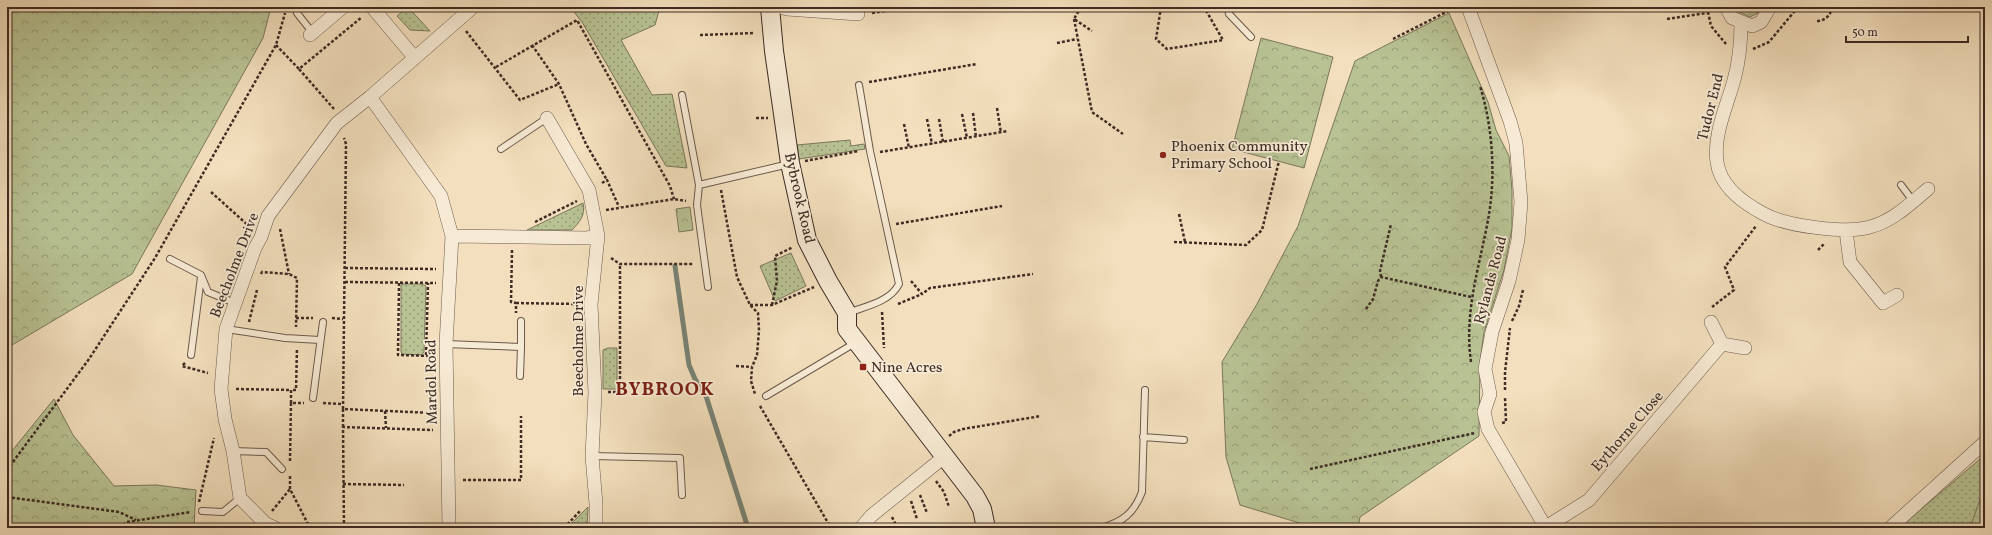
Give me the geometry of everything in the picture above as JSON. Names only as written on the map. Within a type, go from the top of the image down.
[{"type":"street","points":[[311,33],[343,7]]},
{"type":"street","points":[[372,7],[414,57]]},
{"type":"street","name":"Beecholme Drive","points":[[240,498],[225,419],[221,382],[226,329],[268,216],[340,120],[370,97],[473,7]]},
{"type":"street","name":"Rylands Road","points":[[1468,7],[1510,121],[1516,143],[1522,202],[1518,240],[1509,281],[1492,332],[1485,369],[1490,394],[1484,412],[1488,429],[1546,527]]},
{"type":"street","points":[[1726,7],[1732,18],[1752,26],[1761,22],[1768,13],[1770,7]]},
{"type":"street","points":[[770,8],[858,14]]},
{"type":"street","name":"Bybrook Road","points":[[770,8],[774,30],[774,51],[790,163],[807,240],[828,281],[847,313],[847,329],[975,496],[982,509],[986,528]]},
{"type":"street","name":"Tudor End","points":[[1742,23],[1735,78],[1717,139],[1717,162],[1723,181],[1731,191],[1764,214],[1792,222],[1846,231],[1870,227],[1893,217],[1928,189]]},
{"type":"street","name":"Mardol Road","points":[[370,97],[441,196],[452,236],[446,344],[449,528]]},
{"type":"street","name":"Beecholme Drive","points":[[547,118],[589,192],[592,213],[598,236],[591,304],[595,393],[592,456],[596,504],[596,523],[594,528]]},
{"type":"street","points":[[1846,231],[1850,262],[1883,303],[1897,295]]},
{"type":"street","points":[[452,236],[587,238],[598,236]]},
{"type":"street","points":[[1711,322],[1722,344],[1744,348]]},
{"type":"street","name":"Eythorne Close","points":[[1546,527],[1589,500],[1722,344]]},
{"type":"street","points":[[1890,528],[1985,442]]},
{"type":"street","points":[[861,528],[872,516],[929,470],[941,453]]},
{"type":"street","points":[[240,498],[266,524],[275,528]]},
{"type":"lane","points":[[1227,7],[1229,14],[1251,37]]},
{"type":"lane","points":[[297,12],[311,33]]},
{"type":"lane","points":[[847,313],[892,295],[899,284],[898,273],[870,150],[859,85]]},
{"type":"lane","points":[[682,95],[699,185],[697,205],[708,287]]},
{"type":"lane","points":[[501,149],[547,118]]},
{"type":"lane","points":[[699,185],[790,163]]},
{"type":"lane","points":[[1901,185],[1913,201]]},
{"type":"lane","points":[[170,259],[201,276],[208,292],[235,303]]},
{"type":"lane","points":[[191,355],[201,276]]},
{"type":"lane","points":[[520,376],[521,321]]},
{"type":"lane","points":[[313,398],[323,322]]},
{"type":"lane","points":[[226,329],[320,340]]},
{"type":"lane","points":[[766,396],[856,342]]},
{"type":"lane","points":[[446,344],[521,347]]},
{"type":"lane","points":[[1101,528],[1116,524],[1131,512],[1142,492],[1145,390]]},
{"type":"lane","points":[[1143,437],[1184,440]]},
{"type":"lane","points":[[232,451],[266,452],[282,469]]},
{"type":"lane","points":[[592,456],[680,458],[682,495]]},
{"type":"lane","points":[[199,512],[224,512],[240,498]]},
{"type":"path","points":[[7,470],[89,359],[155,258],[276,45],[287,7]]},
{"type":"path","points":[[299,69],[372,7]]},
{"type":"path","points":[[858,14],[910,7]]},
{"type":"path","points":[[1081,7],[1074,19],[1092,112],[1123,134]]},
{"type":"path","points":[[1161,7],[1156,39],[1167,49],[1223,40],[1204,7]]},
{"type":"path","points":[[1392,39],[1458,7]]},
{"type":"path","points":[[1707,7],[1707,13],[1711,26],[1730,49],[1738,49]]},
{"type":"path","points":[[1817,21],[1823,21],[1832,7]]},
{"type":"path","points":[[1452,9],[1455,16]]},
{"type":"path","points":[[1667,19],[1707,13]]},
{"type":"path","points":[[1074,19],[1092,31]]},
{"type":"path","points":[[458,20],[487,59],[496,67],[520,100],[559,84]]},
{"type":"path","points":[[496,67],[577,20],[670,186],[674,199]]},
{"type":"path","points":[[700,35],[750,34],[774,30]]},
{"type":"path","points":[[1058,44],[1077,39]]},
{"type":"path","points":[[276,45],[299,69],[340,120],[346,144],[342,404],[344,528]]},
{"type":"path","points":[[532,45],[559,84],[586,144],[607,180],[619,207]]},
{"type":"path","points":[[859,85],[886,78],[977,64]]},
{"type":"path","points":[[1471,365],[1468,332],[1471,297],[1488,219],[1491,178],[1490,130],[1478,80]]},
{"type":"path","points":[[997,108],[1001,133]]},
{"type":"path","points":[[973,113],[976,137]]},
{"type":"path","points":[[962,114],[967,138]]},
{"type":"path","points":[[927,119],[932,144]]},
{"type":"path","points":[[939,119],[943,142]]},
{"type":"path","points":[[904,124],[909,148]]},
{"type":"path","points":[[790,163],[870,150],[883,152],[1008,132]]},
{"type":"path","points":[[1174,242],[1246,245],[1262,230],[1279,161]]},
{"type":"path","points":[[591,304],[511,302],[517,237],[521,229],[589,192],[607,180]]},
{"type":"path","points":[[718,180],[737,277],[750,304],[758,313],[759,330],[757,355],[752,367],[751,381],[758,401],[831,528]]},
{"type":"path","points":[[211,192],[261,237]]},
{"type":"path","points":[[592,213],[619,207],[674,199],[697,205]]},
{"type":"path","points":[[887,226],[1002,206]]},
{"type":"path","points":[[1179,214],[1184,242]]},
{"type":"path","points":[[1711,322],[1710,309],[1734,290],[1725,267],[1764,214]]},
{"type":"path","points":[[268,216],[279,227],[289,274]]},
{"type":"path","points":[[1366,309],[1373,298],[1378,281],[1381,277],[1380,271],[1391,224]]},
{"type":"path","points":[[772,304],[777,281],[775,256],[807,240]]},
{"type":"path","points":[[595,261],[610,258],[620,264],[704,263]]},
{"type":"path","points":[[595,393],[620,392],[620,264]]},
{"type":"path","points":[[344,268],[450,269]]},
{"type":"path","points":[[191,355],[182,366],[221,382],[296,390],[297,278],[289,274],[262,272],[260,280]]},
{"type":"path","points":[[898,273],[909,279],[922,294],[930,288],[1033,274]]},
{"type":"path","points":[[1381,277],[1471,297]]},
{"type":"path","points":[[750,304],[772,304],[828,281]]},
{"type":"path","points":[[345,282],[450,283]]},
{"type":"path","points":[[399,282],[398,355],[426,355],[446,359]]},
{"type":"path","points":[[426,355],[428,282]]},
{"type":"path","points":[[246,331],[258,287]]},
{"type":"path","points":[[516,303],[516,318],[522,318],[521,321]]},
{"type":"path","points":[[882,311],[884,350]]},
{"type":"path","points":[[296,318],[318,318]]},
{"type":"path","points":[[736,366],[752,367]]},
{"type":"path","points":[[290,466],[291,390]]},
{"type":"path","points":[[292,403],[306,403]]},
{"type":"path","points":[[320,403],[342,404]]},
{"type":"path","points":[[343,409],[446,414]]},
{"type":"path","points":[[385,411],[386,428]]},
{"type":"path","points":[[448,479],[521,480],[521,416]]},
{"type":"path","points":[[941,453],[954,432],[963,429],[1041,416]]},
{"type":"path","points":[[118,528],[127,522],[136,520],[199,512],[216,428],[225,419]]},
{"type":"path","points":[[343,427],[448,431]]},
{"type":"path","points":[[1310,469],[1488,429]]},
{"type":"path","points":[[929,470],[944,492],[949,507]]},
{"type":"path","points":[[290,474],[290,490],[310,528]]},
{"type":"path","points":[[915,481],[927,513]]},
{"type":"path","points":[[343,484],[404,485]]},
{"type":"path","points":[[258,515],[271,511],[290,490]]},
{"type":"path","points":[[7,497],[119,512],[136,520]]},
{"type":"path","points":[[564,528],[587,504],[596,504]]},
{"type":"green space","points":[[7,7],[271,7],[263,38],[132,274],[7,348]]},
{"type":"green space","points":[[408,7],[430,31],[410,30],[397,16]]},
{"type":"green space","points":[[570,7],[660,7],[655,25],[621,40],[652,95],[672,94],[687,168],[666,166],[582,22]]},
{"type":"green space","points":[[1734,7],[1762,7],[1758,13],[1750,17],[1737,11]]},
{"type":"green space","points":[[1449,13],[1488,102],[1496,130],[1509,156],[1512,190],[1512,228],[1504,270],[1484,332],[1480,362],[1479,436],[1360,517],[1358,528],[1316,528],[1240,505],[1226,457],[1222,362],[1257,304],[1298,226],[1355,61]]},
{"type":"green space","points":[[1261,38],[1333,57],[1304,168],[1232,149]]},
{"type":"green space","points":[[850,140],[851,146],[864,144],[865,149],[799,159],[797,145]]},
{"type":"green space","points":[[583,203],[583,215],[572,230],[527,230]]},
{"type":"green space","points":[[690,207],[693,230],[679,232],[676,209]]},
{"type":"green space","points":[[791,253],[806,286],[775,301],[760,266]]},
{"type":"green space","points":[[422,284],[426,286],[424,352],[421,355],[402,354],[401,351],[401,285]]},
{"type":"green space","points":[[608,348],[617,348],[617,389],[603,389],[603,350]]},
{"type":"green space","points":[[54,399],[73,435],[114,486],[156,485],[196,490],[194,528],[7,528],[7,457]]},
{"type":"green space","points":[[1985,454],[1985,528],[1899,528],[1980,459]]},
{"type":"green space","points":[[1985,485],[1985,528],[1970,528]]},
{"type":"green space","points":[[588,507],[587,528],[567,528]]},
{"type":"waterway","points":[[675,266],[689,365],[695,379],[706,396],[748,528]]},
{"type":"place","name":"Phoenix Community Primary School","points":[[1163,155]]},
{"type":"place","name":"Nine Acres","points":[[863,367]]},
{"type":"district","name":"BYBROOK","points":[[665,388]]}]
